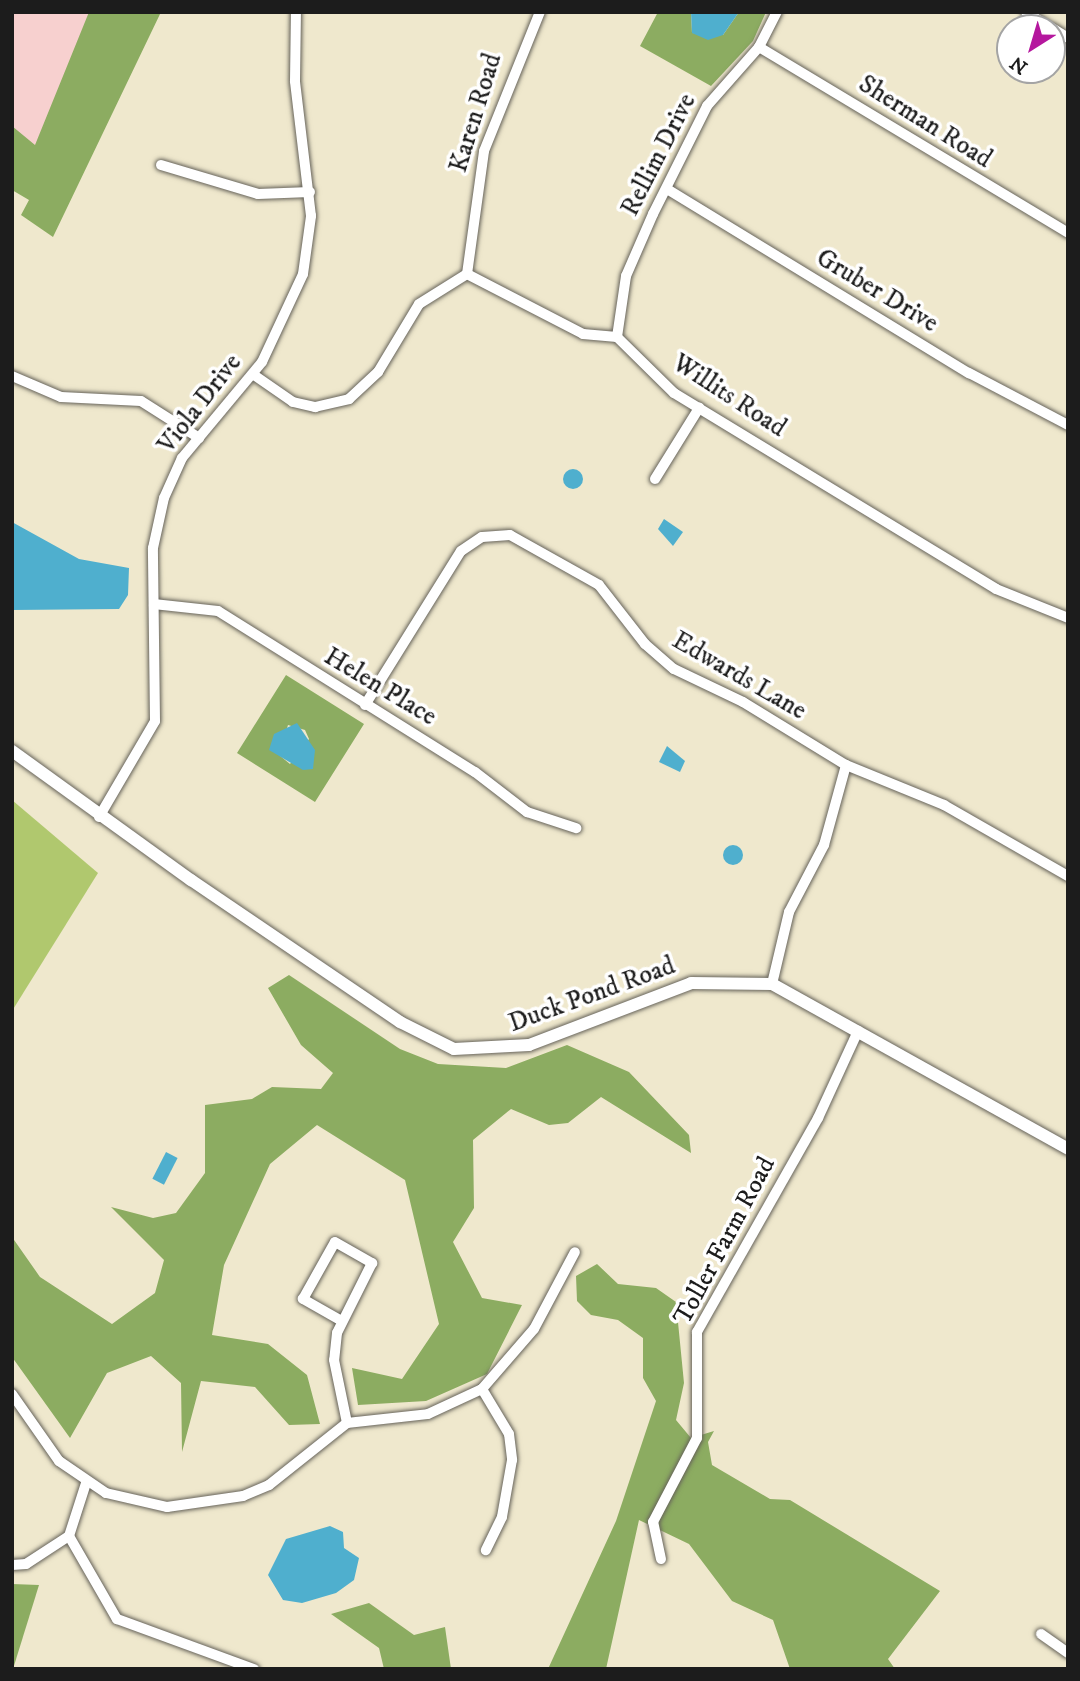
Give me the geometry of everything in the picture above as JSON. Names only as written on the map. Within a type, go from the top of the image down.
[{"type":"street","name":"Viola Drive","points":[[99,817],[155,721],[154,604],[159,516],[177,468],[199,438],[254,375],[297,295],[309,239],[310,192],[295,82],[296,12]]},
{"type":"street","name":"Karen Road","points":[[467,274],[484,150],[540,12]]},
{"type":"street","name":"Rellim Drive","points":[[617,337],[630,264],[707,106],[759,47],[777,12]]},
{"type":"street","name":"Sherman Road","points":[[759,47],[1068,233]]},
{"type":"street","points":[[161,165],[249,192],[310,192]]},
{"type":"street","name":"Gruber Drive","points":[[667,189],[936,354],[1068,425]]},
{"type":"street","points":[[254,375],[293,402],[315,407],[349,399],[377,372],[419,304],[467,274],[583,334],[617,337]]},
{"type":"street","name":"Willits Road","points":[[617,337],[660,380],[699,408],[996,589],[1068,618]]},
{"type":"street","points":[[12,376],[61,397],[141,401],[199,438]]},
{"type":"street","points":[[655,479],[699,408]]},
{"type":"street","name":"Edwards Lane","points":[[365,705],[461,551],[482,537],[510,535],[599,585],[645,644],[674,669],[743,702],[846,765],[944,804],[1068,876]]},
{"type":"street","name":"Helen Place","points":[[154,604],[218,611],[475,772],[527,812],[576,828]]},
{"type":"street","name":"Duck Pond Road","points":[[12,751],[99,817],[401,1022],[454,1049],[529,1045],[691,983],[772,984],[1068,1149]]},
{"type":"street","points":[[772,984],[789,912],[824,845],[846,765]]},
{"type":"street","name":"Toller Farm Road","points":[[661,1559],[653,1522],[697,1438],[697,1332],[818,1118],[858,1031]]},
{"type":"street","points":[[340,1320],[303,1300],[335,1242],[372,1263],[340,1320],[334,1360],[347,1423]]},
{"type":"street","points":[[12,1394],[41,1440],[86,1483],[141,1504],[230,1499],[269,1485],[347,1423],[428,1414],[482,1390],[534,1329],[575,1252]]},
{"type":"street","points":[[482,1390],[509,1434],[512,1460],[502,1517],[486,1550]]},
{"type":"street","points":[[12,1565],[26,1564],[69,1536],[86,1483]]},
{"type":"street","points":[[69,1536],[117,1619],[254,1669]]},
{"type":"street","points":[[1041,1634],[1068,1653]]},
{"type":"shaded area","points":[[12,12],[145,12],[12,185]]},
{"type":"green space","points":[[89,12],[161,12],[53,237],[21,215],[29,200],[12,190],[12,126],[35,145]]},
{"type":"green space","points":[[658,12],[691,12],[692,33],[723,35],[739,12],[766,12],[753,41],[711,86],[640,46]]},
{"type":"green space","points":[[286,675],[364,724],[315,802],[237,753]],"holes":[[[288,725],[305,730],[309,739],[290,764],[279,755]]]},
{"type":"green space","points":[[12,800],[98,873],[12,1011]]},
{"type":"green space","points":[[289,975],[400,1049],[438,1064],[506,1068],[567,1045],[629,1072],[689,1135],[691,1153],[601,1097],[568,1123],[549,1125],[511,1109],[473,1140],[474,1208],[453,1242],[482,1298],[522,1305],[487,1374],[426,1401],[358,1405],[352,1368],[402,1379],[439,1324],[405,1180],[317,1125],[270,1164],[224,1265],[212,1335],[268,1344],[307,1375],[320,1424],[289,1425],[255,1387],[201,1381],[182,1452],[181,1383],[151,1356],[107,1373],[70,1438],[12,1357],[12,1237],[40,1277],[112,1324],[155,1293],[164,1260],[111,1207],[153,1218],[176,1213],[205,1173],[205,1105],[252,1099],[272,1087],[321,1089],[333,1073],[301,1045],[268,988]]},
{"type":"green space","points":[[597,1264],[618,1284],[656,1288],[676,1302],[684,1383],[676,1420],[691,1438],[714,1431],[708,1442],[712,1465],[770,1499],[790,1500],[940,1591],[888,1659],[895,1669],[790,1669],[773,1620],[732,1601],[689,1544],[639,1520],[606,1669],[548,1669],[616,1521],[656,1401],[643,1378],[643,1338],[618,1320],[591,1315],[577,1301],[576,1276]]},
{"type":"green space","points":[[12,1584],[39,1585],[13,1669],[12,1669]]},
{"type":"green space","points":[[369,1603],[414,1635],[445,1627],[451,1669],[384,1669],[379,1648],[331,1614]]},
{"type":"water","points":[[691,12],[739,12],[723,35],[708,40],[692,33]]},
{"type":"water","points":[[569,469],[577,469],[583,479],[577,489],[569,489],[563,483],[563,475]]},
{"type":"water","points":[[664,519],[683,532],[673,546],[658,529]]},
{"type":"water","points":[[12,522],[79,559],[129,568],[128,595],[119,609],[12,610]]},
{"type":"water","points":[[297,723],[315,750],[313,769],[303,770],[269,750],[274,734]]},
{"type":"water","points":[[667,746],[685,761],[680,772],[659,762]]},
{"type":"water","points":[[733,845],[740,848],[743,855],[740,862],[733,865],[726,862],[723,855],[726,848]]},
{"type":"water","points":[[166,1152],[178,1158],[164,1185],[152,1179]]},
{"type":"water","points":[[330,1526],[343,1532],[344,1548],[359,1558],[354,1580],[336,1593],[302,1603],[283,1600],[268,1575],[286,1539]]}]
